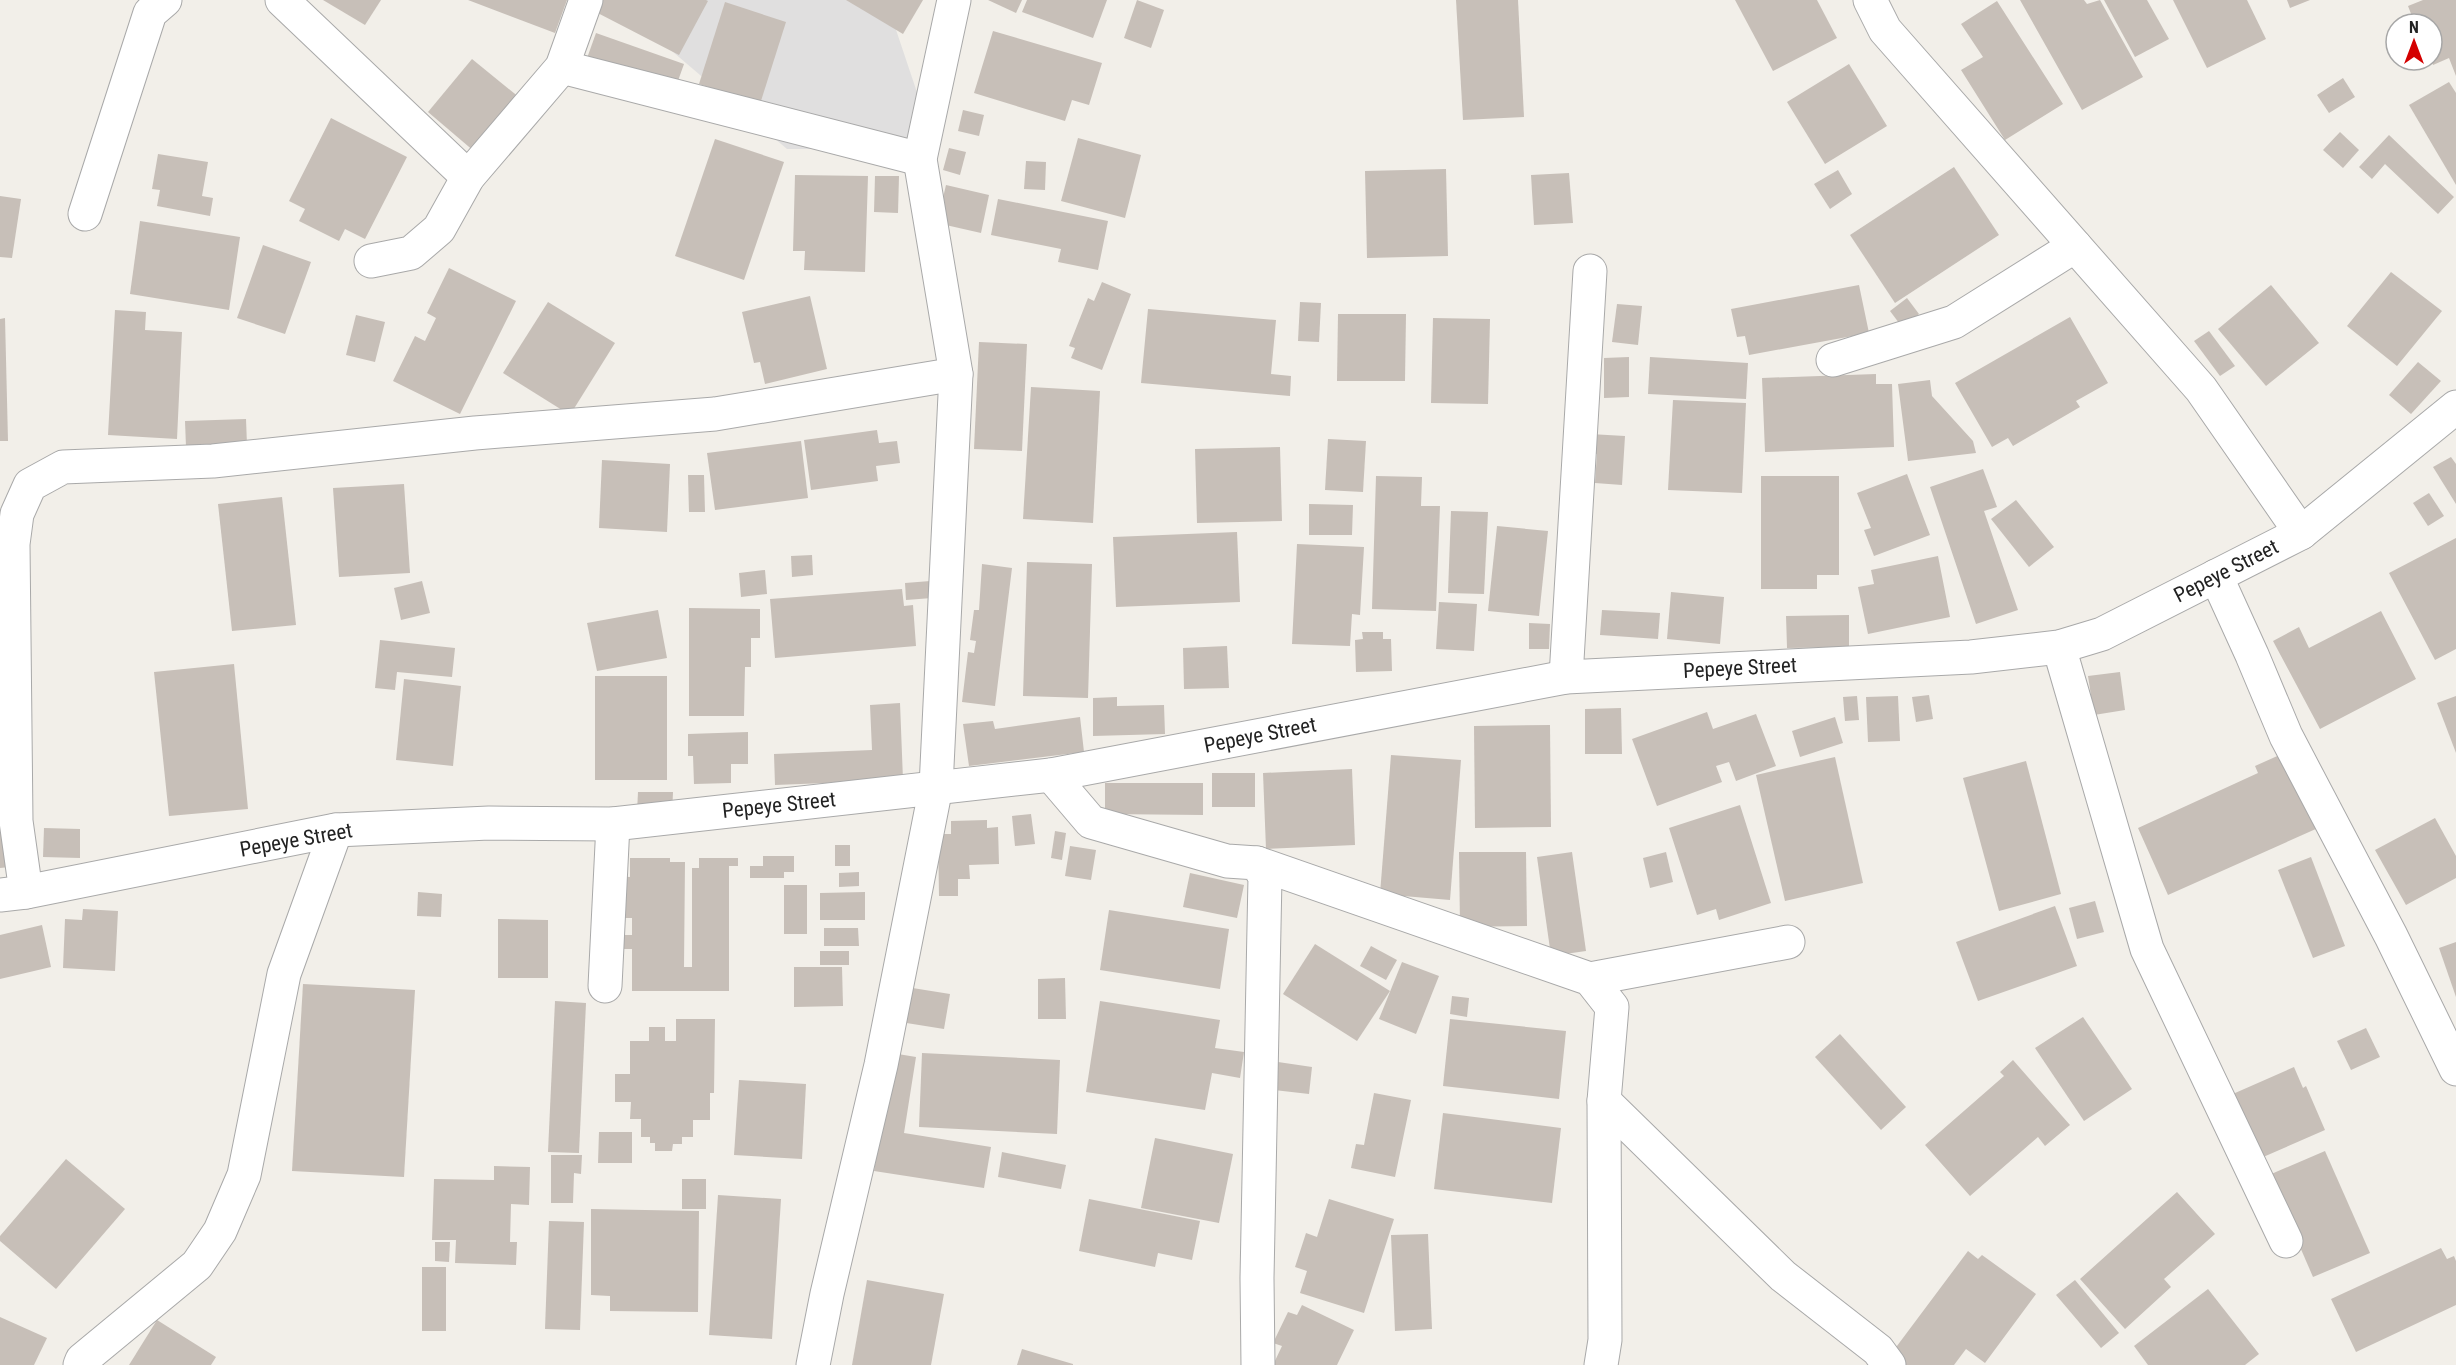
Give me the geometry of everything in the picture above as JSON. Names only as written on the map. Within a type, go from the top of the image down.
[{"type":"street","points":[[85,214],[150,13],[165,0]]},
{"type":"street","points":[[282,0],[468,177]]},
{"type":"street","points":[[371,261],[411,252],[439,229],[468,177],[562,67],[586,0]]},
{"type":"street","points":[[813,1365],[827,1294],[881,1065],[936,787],[956,374],[920,159],[954,0]]},
{"type":"street","points":[[1870,0],[1885,30],[2201,389],[2301,533]]},
{"type":"street","points":[[562,67],[920,159]]},
{"type":"street","points":[[1833,360],[1954,322],[2075,246]]},
{"type":"street","points":[[1566,677],[1590,271]]},
{"type":"street","points":[[13,894],[16,821],[13,544],[17,514],[30,485],[63,468],[213,460],[475,433],[715,414],[956,374]]},
{"type":"street","name":"Pepeye Street","points":[[13,894],[336,830],[489,823],[613,824],[1052,775],[1566,677],[1971,657],[2059,647],[2102,634],[2301,533],[2456,407]]},
{"type":"street","points":[[2216,576],[2253,655],[2286,736],[2391,936],[2456,1069]]},
{"type":"street","points":[[2059,647],[2147,949],[2286,1241]]},
{"type":"street","points":[[1052,775],[1091,822],[1227,861],[1257,863],[1590,979],[1788,942]]},
{"type":"street","points":[[605,986],[613,824]]},
{"type":"street","points":[[80,1365],[82,1360],[197,1265],[220,1231],[244,1175],[284,974],[336,830]]},
{"type":"street","points":[[1257,863],[1266,877],[1257,1278],[1258,1365]]},
{"type":"street","points":[[1590,979],[1612,1006],[1604,1101],[1605,1340],[1601,1365]]},
{"type":"street","points":[[1604,1101],[1783,1276],[1878,1350],[1889,1365]]},
{"type":"shaded area","points":[[612,0],[886,0],[936,149],[787,149]]},
{"type":"building","points":[[323,0],[381,0],[365,25]]},
{"type":"building","points":[[468,0],[567,0],[555,33]]},
{"type":"building","points":[[592,0],[708,1],[679,55],[588,8]]},
{"type":"building","points":[[846,0],[923,0],[903,34]]},
{"type":"building","points":[[988,0],[1022,0],[1016,13]]},
{"type":"building","points":[[1027,0],[1107,0],[1093,38],[1022,12]]},
{"type":"building","points":[[1137,0],[1164,10],[1151,48],[1124,38]]},
{"type":"building","points":[[1456,0],[1518,0],[1524,117],[1463,120]]},
{"type":"building","points":[[1735,0],[1817,0],[1837,38],[1773,71]]},
{"type":"building","points":[[2020,0],[2084,0],[2087,4],[2100,0],[2143,77],[2082,110]]},
{"type":"building","points":[[2104,0],[2147,0],[2169,39],[2135,57]]},
{"type":"building","points":[[2173,0],[2247,0],[2266,39],[2207,68]]},
{"type":"building","points":[[2287,0],[2310,0],[2290,8]]},
{"type":"building","points":[[2423,0],[2456,0],[2456,76],[2449,58],[2444,60],[2444,12],[2410,12],[2408,6]]},
{"type":"building","points":[[1997,1],[2063,104],[2005,140],[1961,70],[1983,57],[1961,24]]},
{"type":"building","points":[[725,2],[786,22],[760,104],[699,84]]},
{"type":"building","points":[[993,31],[1102,63],[1089,105],[1072,100],[1065,121],[974,93]]},
{"type":"building","points":[[596,33],[684,64],[674,92],[586,61]]},
{"type":"building","points":[[472,59],[520,98],[475,152],[428,112]]},
{"type":"building","points":[[1849,64],[1887,126],[1825,164],[1787,102]]},
{"type":"building","points":[[2343,78],[2355,97],[2329,113],[2317,95]]},
{"type":"building","points":[[2449,82],[2456,93],[2456,185],[2409,105]]},
{"type":"building","points":[[963,110],[984,115],[979,136],[958,131]]},
{"type":"building","points":[[331,118],[407,157],[365,239],[345,229],[339,241],[299,221],[305,209],[289,201]]},
{"type":"building","points":[[2340,132],[2359,150],[2343,168],[2323,150]]},
{"type":"building","points":[[2389,135],[2454,197],[2438,214],[2385,164],[2372,179],[2359,167]]},
{"type":"building","points":[[1078,138],[1141,155],[1125,218],[1061,201]]},
{"type":"building","points":[[715,139],[784,162],[744,280],[675,256]]},
{"type":"building","points":[[949,148],[966,152],[960,175],[943,170]]},
{"type":"building","points":[[158,154],[208,162],[202,196],[213,198],[210,216],[157,206],[160,190],[152,189]]},
{"type":"building","points":[[1026,161],[1046,162],[1045,190],[1024,189]]},
{"type":"building","points":[[1954,167],[1999,235],[1895,303],[1850,235]]},
{"type":"building","points":[[1446,169],[1448,256],[1367,258],[1365,171]]},
{"type":"building","points":[[1838,170],[1852,194],[1830,209],[1814,184]]},
{"type":"building","points":[[1569,173],[1573,223],[1534,225],[1531,175]]},
{"type":"building","points":[[795,175],[868,176],[865,272],[804,270],[805,251],[793,251]]},
{"type":"building","points":[[875,176],[899,176],[898,213],[874,212]]},
{"type":"building","points":[[946,185],[989,195],[981,233],[937,223]]},
{"type":"building","points":[[0,196],[21,199],[12,258],[0,257]]},
{"type":"building","points":[[998,199],[1108,221],[1098,270],[1058,262],[1061,249],[991,235]]},
{"type":"building","points":[[140,221],[240,237],[229,310],[130,294]]},
{"type":"building","points":[[263,245],[311,262],[285,334],[237,318]]},
{"type":"building","points":[[449,268],[516,301],[460,414],[393,381],[415,336],[425,341],[436,318],[427,313]]},
{"type":"building","points":[[2391,272],[2442,311],[2397,366],[2347,326]]},
{"type":"building","points":[[1102,282],[1131,294],[1102,370],[1071,358],[1075,348],[1069,346],[1088,298],[1094,301]]},
{"type":"building","points":[[1859,285],[1869,333],[1749,355],[1745,336],[1737,337],[1731,309]]},
{"type":"building","points":[[2271,285],[2319,343],[2266,386],[2218,329]]},
{"type":"building","points":[[810,296],[827,369],[765,384],[760,362],[754,363],[742,312]]},
{"type":"building","points":[[1907,298],[1919,314],[1902,327],[1890,311]]},
{"type":"building","points":[[548,302],[615,343],[570,415],[503,373]]},
{"type":"building","points":[[1300,302],[1321,303],[1319,342],[1298,341]]},
{"type":"building","points":[[1617,304],[1642,306],[1638,345],[1612,342]]},
{"type":"building","points":[[1148,309],[1276,320],[1271,374],[1291,376],[1290,396],[1141,383]]},
{"type":"building","points":[[115,310],[146,312],[145,330],[182,332],[177,439],[108,435]]},
{"type":"building","points":[[1338,314],[1406,314],[1405,381],[1337,381]]},
{"type":"building","points":[[356,315],[385,322],[375,362],[346,355]]},
{"type":"building","points":[[2070,317],[2108,383],[2076,401],[2080,407],[2013,446],[2008,438],[1992,447],[1955,383]]},
{"type":"building","points":[[5,318],[8,441],[0,441],[0,319]]},
{"type":"building","points":[[1433,318],[1490,319],[1488,404],[1431,403]]},
{"type":"building","points":[[2209,331],[2235,366],[2220,376],[2194,341]]},
{"type":"building","points":[[979,342],[1027,344],[1022,451],[974,449]]},
{"type":"building","points":[[1629,357],[1629,397],[1604,398],[1604,358]]},
{"type":"building","points":[[1650,357],[1748,363],[1746,399],[1648,394]]},
{"type":"building","points":[[2418,362],[2441,381],[2411,414],[2389,395]]},
{"type":"building","points":[[1876,374],[1876,384],[1892,384],[1894,447],[1765,452],[1762,378]]},
{"type":"building","points":[[1930,380],[1932,396],[1973,441],[1976,453],[1908,461],[1898,384]]},
{"type":"building","points":[[1031,387],[1100,391],[1093,523],[1023,519]]},
{"type":"building","points":[[1673,400],[1746,403],[1742,493],[1668,490]]},
{"type":"building","points":[[246,419],[247,445],[186,447],[185,421]]},
{"type":"building","points":[[877,430],[879,443],[897,441],[900,463],[876,466],[878,481],[811,490],[804,440]]},
{"type":"building","points":[[1590,434],[1625,436],[1622,485],[1595,483],[1597,454],[1588,453]]},
{"type":"building","points":[[1328,439],[1366,441],[1363,492],[1325,490]]},
{"type":"building","points":[[801,441],[808,498],[715,510],[707,453]]},
{"type":"building","points":[[1280,447],[1282,521],[1197,523],[1195,449]]},
{"type":"building","points":[[2451,457],[2456,464],[2456,504],[2433,467]]},
{"type":"building","points":[[602,460],[670,464],[667,532],[599,528]]},
{"type":"building","points":[[1983,469],[1997,507],[1984,511],[2018,610],[1976,624],[1930,487]]},
{"type":"building","points":[[1907,474],[1930,535],[1874,556],[1864,530],[1871,528],[1857,493]]},
{"type":"building","points":[[688,475],[704,475],[705,512],[689,512]]},
{"type":"building","points":[[1376,476],[1422,477],[1421,506],[1440,506],[1436,611],[1372,609]]},
{"type":"building","points":[[1761,476],[1839,476],[1839,575],[1817,575],[1817,589],[1761,589]]},
{"type":"building","points":[[404,484],[410,573],[339,577],[333,488]]},
{"type":"building","points":[[2429,493],[2444,516],[2428,526],[2413,503]]},
{"type":"building","points":[[282,497],[296,625],[232,631],[218,504]]},
{"type":"building","points":[[2016,500],[2054,547],[2029,567],[1991,519]]},
{"type":"building","points":[[1309,504],[1353,505],[1352,535],[1309,535]]},
{"type":"building","points":[[1451,511],[1488,512],[1484,594],[1448,593]]},
{"type":"building","points":[[1497,526],[1548,531],[1539,616],[1488,611]]},
{"type":"building","points":[[1237,532],[1240,602],[1116,607],[1113,537]]},
{"type":"building","points":[[2456,538],[2456,649],[2435,660],[2389,573]]},
{"type":"building","points":[[1297,544],[1364,547],[1360,615],[1352,614],[1350,646],[1292,644]]},
{"type":"building","points":[[812,555],[813,575],[792,577],[791,556]]},
{"type":"building","points":[[1938,556],[1950,617],[1868,634],[1858,587],[1874,584],[1871,570]]},
{"type":"building","points":[[1027,562],[1092,564],[1088,698],[1023,696]]},
{"type":"building","points":[[982,564],[1012,568],[995,706],[962,702],[968,652],[974,653],[976,641],[970,640],[974,610],[979,610]]},
{"type":"building","points":[[765,570],[767,594],[741,597],[739,573]]},
{"type":"building","points":[[943,580],[945,597],[906,600],[905,583]]},
{"type":"building","points":[[422,581],[430,613],[401,620],[394,588]]},
{"type":"building","points":[[902,589],[904,606],[913,605],[916,646],[775,658],[770,599]]},
{"type":"building","points":[[1671,592],[1724,597],[1720,644],[1667,639]]},
{"type":"building","points":[[1439,602],[1477,604],[1474,651],[1436,649]]},
{"type":"building","points":[[689,608],[760,609],[760,638],[751,638],[751,667],[745,667],[744,716],[689,716]]},
{"type":"building","points":[[658,610],[667,658],[597,671],[587,623]]},
{"type":"building","points":[[1602,610],[1660,613],[1658,639],[1600,635]]},
{"type":"building","points":[[2381,611],[2416,679],[2320,729],[2273,641],[2299,627],[2309,648]]},
{"type":"building","points":[[1849,615],[1849,647],[1787,648],[1786,616]]},
{"type":"building","points":[[1529,623],[1550,624],[1549,649],[1529,649]]},
{"type":"building","points":[[1362,632],[1383,632],[1383,639],[1391,639],[1392,671],[1356,672],[1355,640],[1363,639]]},
{"type":"building","points":[[380,640],[455,648],[452,677],[397,672],[395,690],[375,688]]},
{"type":"building","points":[[1227,646],[1229,688],[1184,689],[1183,648]]},
{"type":"building","points":[[234,664],[248,809],[169,816],[154,672]]},
{"type":"building","points":[[2120,672],[2125,710],[2094,715],[2088,676]]},
{"type":"building","points":[[595,676],[667,676],[667,780],[595,780]]},
{"type":"building","points":[[404,679],[461,686],[453,766],[396,760]]},
{"type":"building","points":[[1929,695],[1933,719],[1916,722],[1912,697]]},
{"type":"building","points":[[1857,696],[1859,720],[1845,721],[1843,697]]},
{"type":"building","points":[[1898,696],[1900,741],[1868,742],[1866,697]]},
{"type":"building","points":[[2456,696],[2456,753],[2437,703]]},
{"type":"building","points":[[1117,697],[1117,706],[1164,705],[1165,734],[1093,736],[1093,698]]},
{"type":"building","points":[[900,703],[903,780],[775,785],[774,754],[872,750],[870,705]]},
{"type":"building","points":[[1621,708],[1622,754],[1585,754],[1585,709]]},
{"type":"building","points":[[1707,712],[1713,729],[1756,714],[1776,766],[1736,781],[1729,762],[1716,766],[1722,782],[1657,806],[1632,739]]},
{"type":"building","points":[[1080,717],[1084,752],[969,766],[963,724],[993,721],[995,729]]},
{"type":"building","points":[[1835,717],[1843,743],[1800,757],[1792,731]]},
{"type":"building","points":[[1550,725],[1551,827],[1475,828],[1474,726]]},
{"type":"building","points":[[748,732],[748,764],[731,764],[731,783],[694,784],[693,756],[688,756],[688,734]]},
{"type":"building","points":[[2284,753],[2318,828],[2168,895],[2138,828],[2258,773],[2255,766]]},
{"type":"building","points":[[1391,755],[1461,760],[1450,900],[1380,894]]},
{"type":"building","points":[[1835,757],[1863,883],[1785,901],[1756,775]]},
{"type":"building","points":[[2026,761],[2061,894],[1999,911],[1963,778]]},
{"type":"building","points":[[1352,769],[1355,845],[1266,849],[1263,773]]},
{"type":"building","points":[[1212,773],[1255,773],[1255,807],[1212,807]]},
{"type":"building","points":[[1105,783],[1203,783],[1203,815],[1105,814]]},
{"type":"building","points":[[638,792],[673,792],[672,814],[637,812]]},
{"type":"building","points":[[1740,805],[1771,903],[1719,920],[1716,909],[1697,915],[1669,828]]},
{"type":"building","points":[[0,814],[10,867],[0,868]]},
{"type":"building","points":[[1031,814],[1035,844],[1015,846],[1012,816]]},
{"type":"building","points":[[2435,818],[2456,856],[2456,878],[2406,905],[2375,850]]},
{"type":"building","points":[[987,820],[987,828],[998,827],[999,864],[969,865],[970,879],[958,879],[958,896],[939,896],[938,834],[951,834],[951,821]]},
{"type":"building","points":[[44,828],[80,829],[80,858],[43,857]]},
{"type":"building","points":[[1055,831],[1066,833],[1062,860],[1051,858]]},
{"type":"building","points":[[835,845],[850,845],[850,866],[835,866]]},
{"type":"building","points":[[1070,846],[1096,850],[1091,880],[1065,876]]},
{"type":"building","points":[[1459,852],[1526,852],[1527,926],[1460,927]]},
{"type":"building","points":[[1572,852],[1586,951],[1551,956],[1537,857]]},
{"type":"building","points":[[1666,852],[1673,882],[1650,888],[1643,858]]},
{"type":"building","points":[[763,856],[794,856],[794,872],[784,872],[784,878],[750,878],[750,866],[763,866]]},
{"type":"building","points":[[2311,857],[2345,946],[2313,958],[2278,870]]},
{"type":"building","points":[[630,858],[670,858],[670,862],[685,862],[684,967],[692,967],[692,868],[699,868],[699,858],[738,858],[738,866],[729,866],[729,991],[632,991],[632,949],[623,949],[623,935],[632,935],[632,918],[614,918],[615,876],[630,877]]},
{"type":"building","points":[[859,872],[859,886],[839,887],[839,873]]},
{"type":"building","points":[[1190,873],[1244,885],[1237,918],[1183,907]]},
{"type":"building","points":[[784,885],[807,885],[807,934],[784,934]]},
{"type":"building","points":[[418,892],[442,894],[441,917],[417,916]]},
{"type":"building","points":[[865,892],[865,920],[820,920],[820,893]]},
{"type":"building","points":[[2095,901],[2104,932],[2077,939],[2069,908]]},
{"type":"building","points":[[2055,906],[2077,966],[1978,1001],[1956,942]]},
{"type":"building","points":[[83,909],[118,911],[115,971],[63,968],[65,919],[82,920]]},
{"type":"building","points":[[1109,910],[1229,929],[1220,989],[1100,970]]},
{"type":"building","points":[[498,919],[548,920],[548,978],[498,978]]},
{"type":"building","points":[[42,925],[51,967],[0,979],[0,935]]},
{"type":"building","points":[[824,928],[858,928],[859,946],[824,946]]},
{"type":"building","points":[[2456,942],[2456,997],[2439,948]]},
{"type":"building","points":[[1315,944],[1390,991],[1357,1041],[1283,994]]},
{"type":"building","points":[[1371,946],[1397,960],[1386,980],[1360,966]]},
{"type":"building","points":[[820,951],[849,951],[849,965],[820,965]]},
{"type":"building","points":[[1402,962],[1439,976],[1416,1034],[1379,1019]]},
{"type":"building","points":[[794,967],[842,967],[843,1006],[794,1007]]},
{"type":"building","points":[[1065,978],[1066,1019],[1038,1019],[1038,979]]},
{"type":"building","points":[[303,984],[415,990],[404,1177],[292,1171]]},
{"type":"building","points":[[900,986],[950,994],[944,1029],[894,1021]]},
{"type":"building","points":[[1452,996],[1469,998],[1467,1017],[1450,1014]]},
{"type":"building","points":[[555,1001],[586,1003],[579,1153],[548,1152]]},
{"type":"building","points":[[1100,1001],[1220,1020],[1215,1048],[1244,1052],[1240,1078],[1212,1073],[1205,1110],[1086,1092]]},
{"type":"building","points":[[2083,1017],[2132,1089],[2084,1121],[2035,1048]]},
{"type":"building","points":[[676,1019],[715,1019],[714,1093],[710,1093],[710,1120],[693,1120],[693,1137],[682,1137],[682,1144],[673,1144],[672,1151],[655,1151],[655,1143],[650,1143],[650,1137],[641,1137],[641,1119],[630,1119],[631,1102],[615,1102],[615,1074],[630,1074],[630,1041],[649,1041],[649,1027],[665,1027],[665,1041],[676,1041]]},
{"type":"building","points":[[1450,1019],[1566,1031],[1559,1099],[1443,1086]]},
{"type":"building","points":[[2366,1028],[2380,1057],[2351,1070],[2337,1041]]},
{"type":"building","points":[[1840,1034],[1906,1107],[1881,1130],[1815,1057]]},
{"type":"building","points":[[892,1053],[916,1057],[904,1133],[991,1147],[984,1188],[874,1171]]},
{"type":"building","points":[[922,1053],[1060,1060],[1057,1134],[919,1127]]},
{"type":"building","points":[[2013,1060],[2070,1125],[2045,1146],[2038,1137],[1970,1196],[1925,1145],[2004,1076],[2000,1072]]},
{"type":"building","points":[[1278,1062],[1312,1067],[1309,1094],[1274,1090]]},
{"type":"building","points":[[2294,1067],[2303,1088],[2306,1086],[2325,1130],[2254,1161],[2226,1097]]},
{"type":"building","points":[[739,1080],[806,1084],[802,1159],[734,1155]]},
{"type":"building","points":[[1374,1093],[1411,1100],[1395,1177],[1351,1168],[1356,1144],[1364,1145]]},
{"type":"building","points":[[1443,1113],[1561,1128],[1552,1203],[1434,1189]]},
{"type":"building","points":[[599,1132],[632,1132],[632,1163],[598,1163]]},
{"type":"building","points":[[1155,1138],[1233,1154],[1219,1223],[1141,1208]]},
{"type":"building","points":[[2325,1151],[2370,1253],[2313,1277],[2269,1175]]},
{"type":"building","points":[[1002,1152],[1066,1165],[1061,1189],[998,1177]]},
{"type":"building","points":[[551,1155],[582,1155],[581,1174],[574,1173],[573,1203],[551,1203]]},
{"type":"building","points":[[66,1159],[125,1209],[56,1289],[0,1241],[0,1236]]},
{"type":"building","points":[[494,1166],[530,1167],[529,1205],[511,1204],[510,1242],[517,1242],[516,1265],[455,1263],[456,1240],[432,1240],[434,1179],[494,1180]]},
{"type":"building","points":[[682,1179],[706,1179],[706,1209],[682,1209]]},
{"type":"building","points":[[2177,1192],[2215,1234],[2164,1279],[2171,1287],[2125,1329],[2080,1279]]},
{"type":"building","points":[[718,1195],[781,1199],[772,1339],[709,1335]]},
{"type":"building","points":[[1089,1199],[1200,1221],[1192,1260],[1158,1253],[1155,1267],[1079,1251]]},
{"type":"building","points":[[1329,1199],[1394,1219],[1364,1313],[1300,1293],[1307,1271],[1295,1267],[1306,1233],[1317,1237]]},
{"type":"building","points":[[591,1209],[699,1211],[698,1312],[610,1311],[610,1296],[591,1295]]},
{"type":"building","points":[[549,1221],[584,1222],[580,1330],[545,1329]]},
{"type":"building","points":[[1428,1234],[1432,1329],[1395,1331],[1391,1235]]},
{"type":"building","points":[[435,1242],[450,1242],[449,1262],[435,1261]]},
{"type":"building","points":[[2441,1248],[2447,1259],[2454,1256],[2456,1261],[2456,1305],[2356,1352],[2331,1299]]},
{"type":"building","points":[[1968,1251],[1978,1259],[1982,1255],[2036,1294],[1985,1363],[1966,1349],[1954,1365],[1897,1365],[1888,1358]]},
{"type":"building","points":[[422,1267],[446,1267],[446,1331],[422,1331]]},
{"type":"building","points":[[867,1280],[944,1294],[931,1365],[852,1365]]},
{"type":"building","points":[[2075,1280],[2119,1333],[2101,1348],[2056,1295]]},
{"type":"building","points":[[2208,1289],[2259,1354],[2245,1365],[2148,1365],[2134,1346]]},
{"type":"building","points":[[1302,1305],[1354,1330],[1337,1365],[1273,1365],[1282,1346],[1273,1343],[1288,1312],[1297,1315]]},
{"type":"building","points":[[0,1317],[47,1338],[34,1365],[0,1365]]},
{"type":"building","points":[[157,1320],[216,1357],[211,1365],[129,1365]]},
{"type":"building","points":[[1022,1349],[1073,1364],[1073,1365],[1017,1365]]}]
